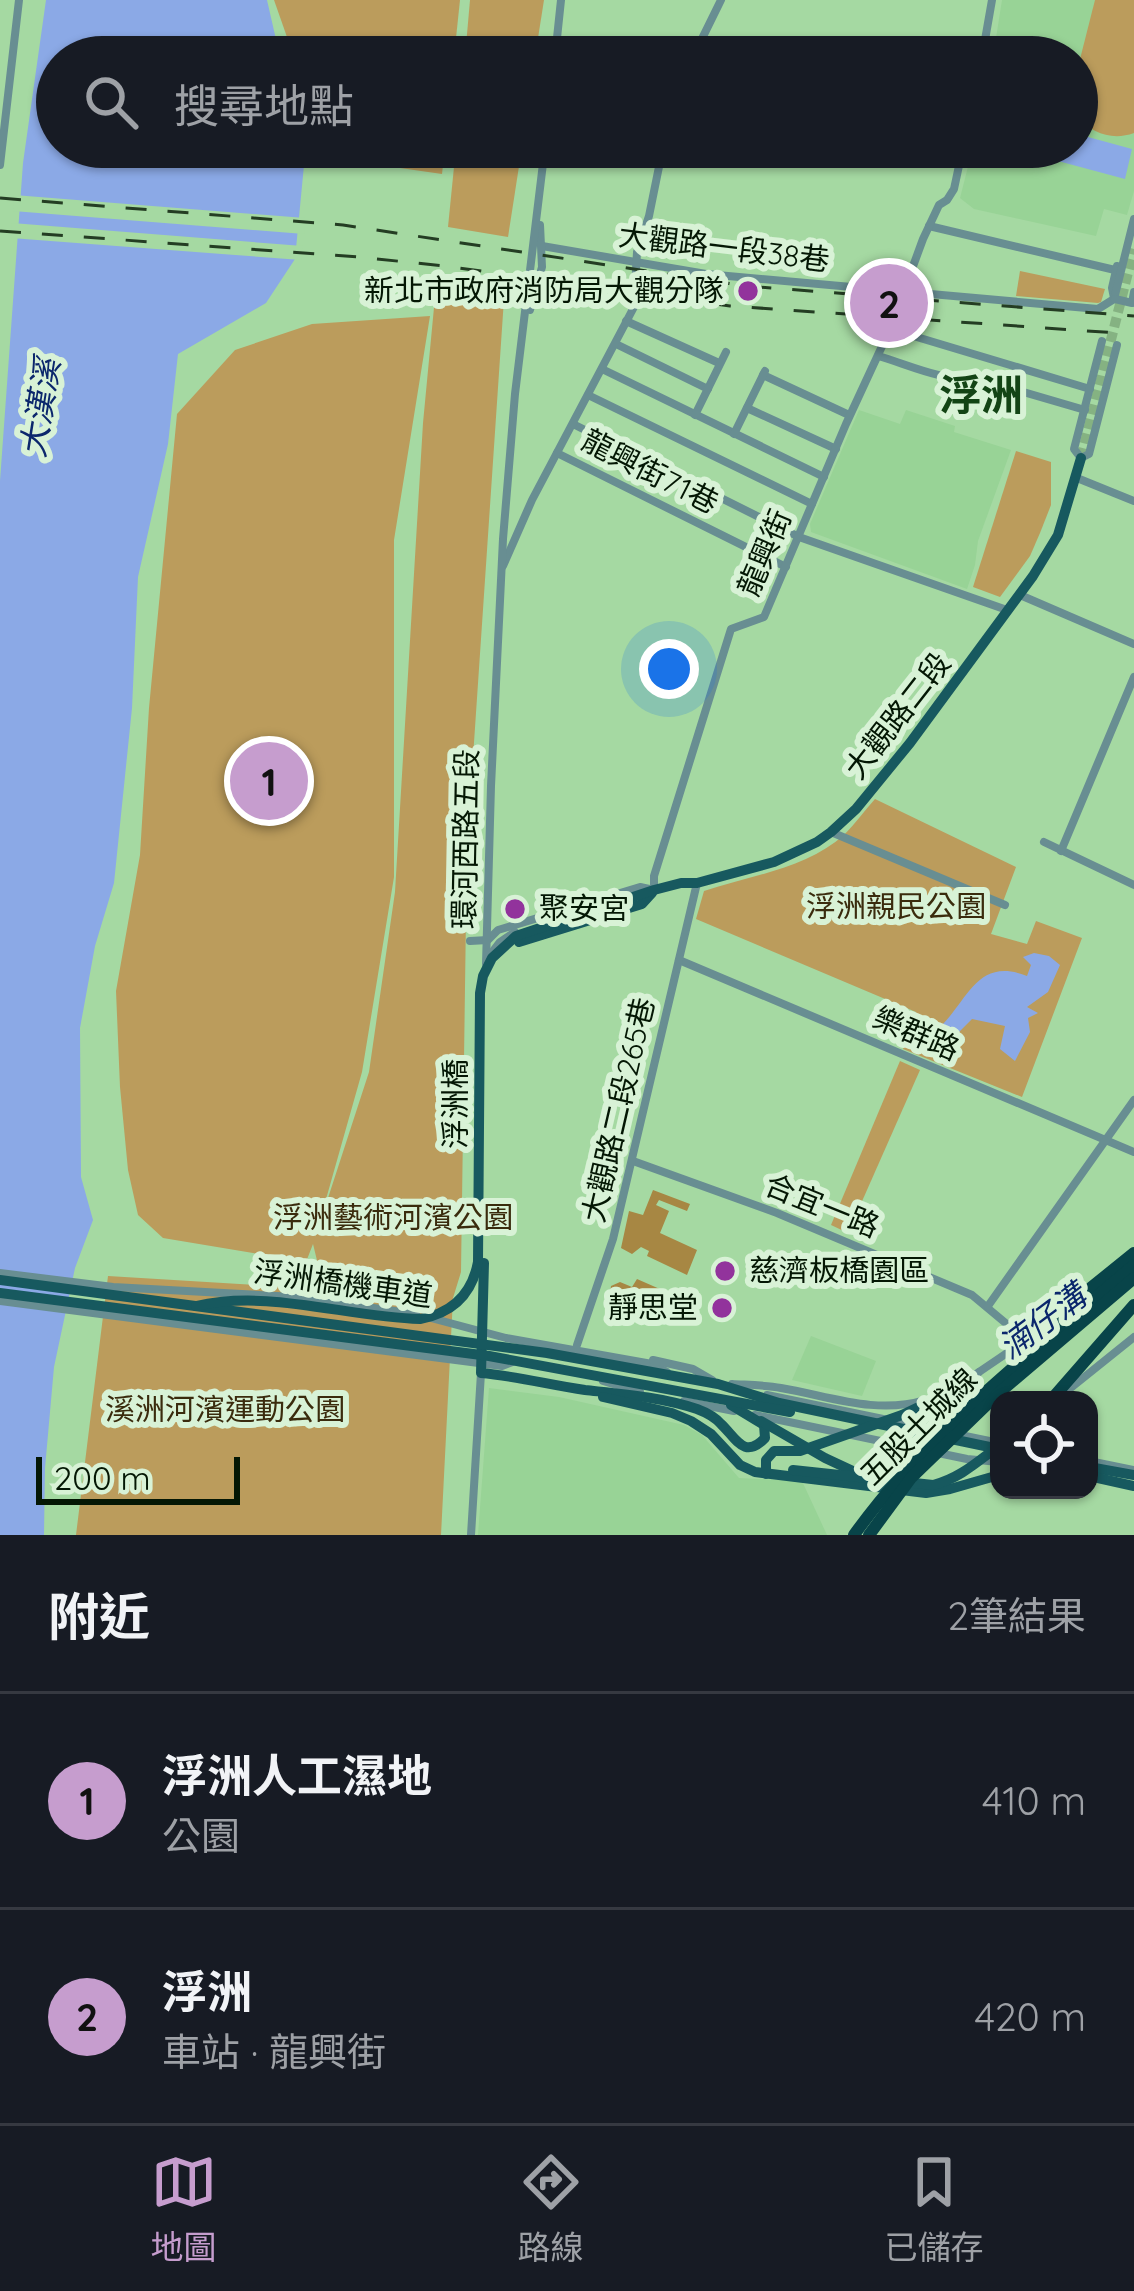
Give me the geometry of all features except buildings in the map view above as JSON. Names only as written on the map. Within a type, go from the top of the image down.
[{"type":"highway","points":[[1026,1340],[1134,1250]]},
{"type":"highway","name":"五股土城線","points":[[854,1535],[878,1501],[991,1388],[1134,1265]]},
{"type":"highway","name":"五股土城線","points":[[868,1535],[911,1478],[985,1406],[1134,1279]]},
{"type":"highway","points":[[1062,1391],[1131,1308]]},
{"type":"main road","name":"大觀路二段","points":[[654,890],[774,862],[817,842],[856,809],[1020,595],[1058,535],[1081,458]]},
{"type":"main road","name":"浮洲橋","points":[[196,1306],[223,1300],[420,1318],[440,1314],[459,1302],[473,1282],[478,1262],[483,976],[492,958],[516,936],[654,890]]},
{"type":"main road","points":[[488,940],[512,944],[642,904],[654,890]]},
{"type":"main road","points":[[485,978],[512,944]]},
{"type":"main road","name":"環河西路五段","points":[[481,1373],[490,993],[485,978]]},
{"type":"main road","name":"浮洲橋","points":[[0,1276],[514,1347],[718,1384],[990,1449]]},
{"type":"main road","points":[[0,1297],[489,1356],[990,1449]]},
{"type":"main road","points":[[481,1373],[678,1404],[710,1415],[749,1447],[765,1438],[760,1420]]},
{"type":"main road","points":[[766,1471],[774,1450],[800,1451],[902,1415],[948,1393]]},
{"type":"main road","points":[[625,1396],[699,1425],[740,1465],[766,1471],[926,1493],[990,1478]]},
{"type":"main road","points":[[722,1400],[844,1468],[870,1477]]},
{"type":"main road","points":[[766,1471],[915,1484],[946,1482],[990,1457]]},
{"type":"main road","points":[[1098,1469],[1134,1473]]},
{"type":"main road","points":[[1098,1472],[1134,1486]]},
{"type":"street","points":[[0,165],[19,0]]},
{"type":"street","points":[[558,36],[562,0]]},
{"type":"street","points":[[703,36],[721,0]]},
{"type":"street","points":[[986,36],[992,0]]},
{"type":"street","name":"環河西路五段","points":[[485,978],[501,571],[510,449],[543,168]]},
{"type":"street","points":[[501,571],[532,500],[634,307],[637,263],[658,168]]},
{"type":"street","name":"龍興街","points":[[654,890],[654,876],[731,629],[764,617],[890,329],[929,226],[954,189],[958,168]]},
{"type":"street","points":[[524,330],[539,280],[540,194]]},
{"type":"street","points":[[1114,299],[1134,219]]},
{"type":"street","points":[[929,226],[1115,270]]},
{"type":"street","name":"大觀路一段38巷","points":[[542,246],[706,274],[904,292],[1098,308],[1114,299],[1133,298]]},
{"type":"street","points":[[1114,299],[1115,270],[1126,251]]},
{"type":"street","points":[[626,321],[719,363]]},
{"type":"street","points":[[890,329],[1090,389]]},
{"type":"street","name":"大觀路二段","points":[[1102,341],[1074,448],[1081,458],[1091,448],[1117,345]]},
{"type":"street","points":[[616,344],[708,389]]},
{"type":"street","points":[[695,415],[726,352]]},
{"type":"street","points":[[878,356],[1085,410]]},
{"type":"street","points":[[602,369],[824,477]]},
{"type":"street","points":[[734,434],[764,373],[850,415]]},
{"type":"street","points":[[588,395],[812,504]]},
{"type":"street","points":[[746,408],[836,449]]},
{"type":"street","points":[[572,424],[799,537],[1009,610]]},
{"type":"street","name":"龍興街71巷","points":[[557,453],[786,567]]},
{"type":"street","points":[[1077,478],[1134,501]]},
{"type":"street","points":[[1020,595],[1134,644]]},
{"type":"street","points":[[1061,851],[1134,677]]},
{"type":"street","points":[[831,832],[1005,905]]},
{"type":"street","points":[[1043,842],[1134,885]]},
{"type":"street","name":"大觀路二段265巷","points":[[577,1345],[613,1239],[697,883]]},
{"type":"street","points":[[470,941],[488,940],[499,930],[640,887],[654,890]]},
{"type":"street","points":[[257,1295],[420,1314],[441,1309],[459,1296],[474,1260],[475,1000],[482,968],[510,934],[591,910]]},
{"type":"street","name":"樂群路","points":[[679,960],[1134,1152]]},
{"type":"street","points":[[988,1306],[1134,1100]]},
{"type":"street","name":"合宜一路","points":[[633,1160],[777,1213],[971,1295],[1026,1340]]},
{"type":"street","points":[[481,1326],[693,1369],[718,1384],[781,1388],[871,1406],[910,1404],[948,1393],[1026,1340],[1134,1250]]},
{"type":"street","name":"浮洲橋機車道","points":[[0,1276],[295,1297],[403,1311],[506,1338],[652,1364],[674,1375]]},
{"type":"street","points":[[1065,1391],[1134,1337]]},
{"type":"street","points":[[579,1372],[616,1387],[967,1459],[990,1453]]},
{"type":"street","points":[[979,1372],[965,1389],[969,1406],[990,1412]]},
{"type":"street","name":"環河西路五段","points":[[471,1535],[481,1373]]},
{"type":"shaded area","points":[[1002,0],[1134,0],[1134,191],[1127,215],[1104,209],[1096,236],[974,209],[960,198],[968,168],[1098,168],[1098,36],[996,36]]},
{"type":"shaded area","points":[[859,410],[900,424],[906,410],[1011,450],[978,541],[967,589],[811,532],[810,524]]},
{"type":"shaded area","points":[[653,1190],[690,1204],[687,1211],[659,1200],[656,1205],[669,1211],[660,1233],[697,1250],[687,1275],[647,1256],[649,1251],[641,1247],[632,1254],[621,1248],[629,1211],[643,1215]]},
{"type":"shaded area","points":[[637,1279],[678,1297],[671,1314],[651,1307],[643,1316],[609,1301],[611,1286],[620,1282],[632,1287]]},
{"type":"shaded area","points":[[811,1336],[876,1361],[862,1396],[792,1380]]},
{"type":"shaded area","points":[[489,1388],[559,1397],[684,1425],[702,1435],[739,1478],[802,1481],[827,1535],[478,1535]]},
{"type":"green space","points":[[274,0],[460,0],[456,36],[287,36]]},
{"type":"green space","points":[[470,0],[544,0],[538,36],[467,36]]},
{"type":"green space","points":[[1095,0],[1134,0],[1134,133],[1118,136],[1098,132],[1098,36],[1086,36]]},
{"type":"green space","points":[[400,168],[443,168],[442,174]]},
{"type":"green space","points":[[454,168],[519,168],[508,237],[448,227]]},
{"type":"green space","points":[[1020,271],[1105,289],[1098,303],[1016,296]]},
{"type":"green space","points":[[437,276],[505,284],[467,846],[461,1272],[453,1298],[441,1535],[76,1535],[108,1276],[324,1289],[313,1244],[306,1262],[163,1238],[138,1215],[128,1170],[116,991],[140,855],[177,414],[235,350],[312,324],[430,316],[394,540],[394,877],[362,1072],[315,1238],[369,1072],[395,892],[423,423]]},
{"type":"green space","points":[[1016,451],[1051,462],[1051,505],[1030,556],[1000,597],[973,587]]},
{"type":"green space","name":"浮洲親民公園","points":[[875,799],[1016,867],[991,934],[1027,944],[1036,921],[1082,938],[1022,1097],[903,1049],[916,1012],[696,919],[704,891],[813,856],[844,835]]},
{"type":"green space","points":[[900,1061],[920,1070],[848,1233],[831,1225]]},
{"type":"water","points":[[46,0],[267,0],[275,36],[41,36]]},
{"type":"water","name":"大漢溪","points":[[36,71],[36,168],[304,168],[295,259],[266,303],[178,354],[168,444],[138,577],[132,708],[114,883],[95,946],[80,1028],[81,1177],[93,1220],[75,1268],[54,1367],[44,1535],[0,1535],[0,481],[23,163]]},
{"type":"water","points":[[1098,140],[1132,149],[1125,179],[1084,168],[1098,168]]},
{"type":"water","points":[[1034,953],[1060,965],[1048,992],[1027,1007],[1038,1013],[1028,1018],[1030,1032],[1015,1061],[1000,1049],[1005,1026],[972,1019],[952,1033],[943,1024],[986,976],[1011,972],[1027,976],[1031,965],[1023,957]]},
{"type":"pier","points":[[14,195],[305,218],[304,234],[13,211]]},
{"type":"pier","points":[[12,223],[303,246],[301,260],[11,238]]},
{"type":"tunnel","points":[[1081,458],[1134,249]]},
{"type":"railway","points":[[0,198],[343,225],[746,286],[1134,316]]},
{"type":"railway","points":[[0,231],[358,257],[730,306],[1117,333]]},
{"type":"place","name":"新北市政府消防局大觀分隊","points":[[748,291]]},
{"type":"place","name":"浮洲","points":[[889,303]]},
{"type":"place","name":"浮洲人工濕地","points":[[269,781]]},
{"type":"place","name":"聚安宮","points":[[515,909]]},
{"type":"place","name":"慈濟板橋園區","points":[[725,1271]]},
{"type":"place","name":"靜思堂","points":[[722,1308]]},
{"type":"district","name":"浮洲","points":[[981,395]]},
{"type":"park label","name":"浮洲藝術河濱公園","points":[[393,1218]]},
{"type":"park label","name":"溪洲河濱運動公園","points":[[225,1410]]},
{"type":"water label","name":"湳仔溝","points":[[1042,1321]]}]
